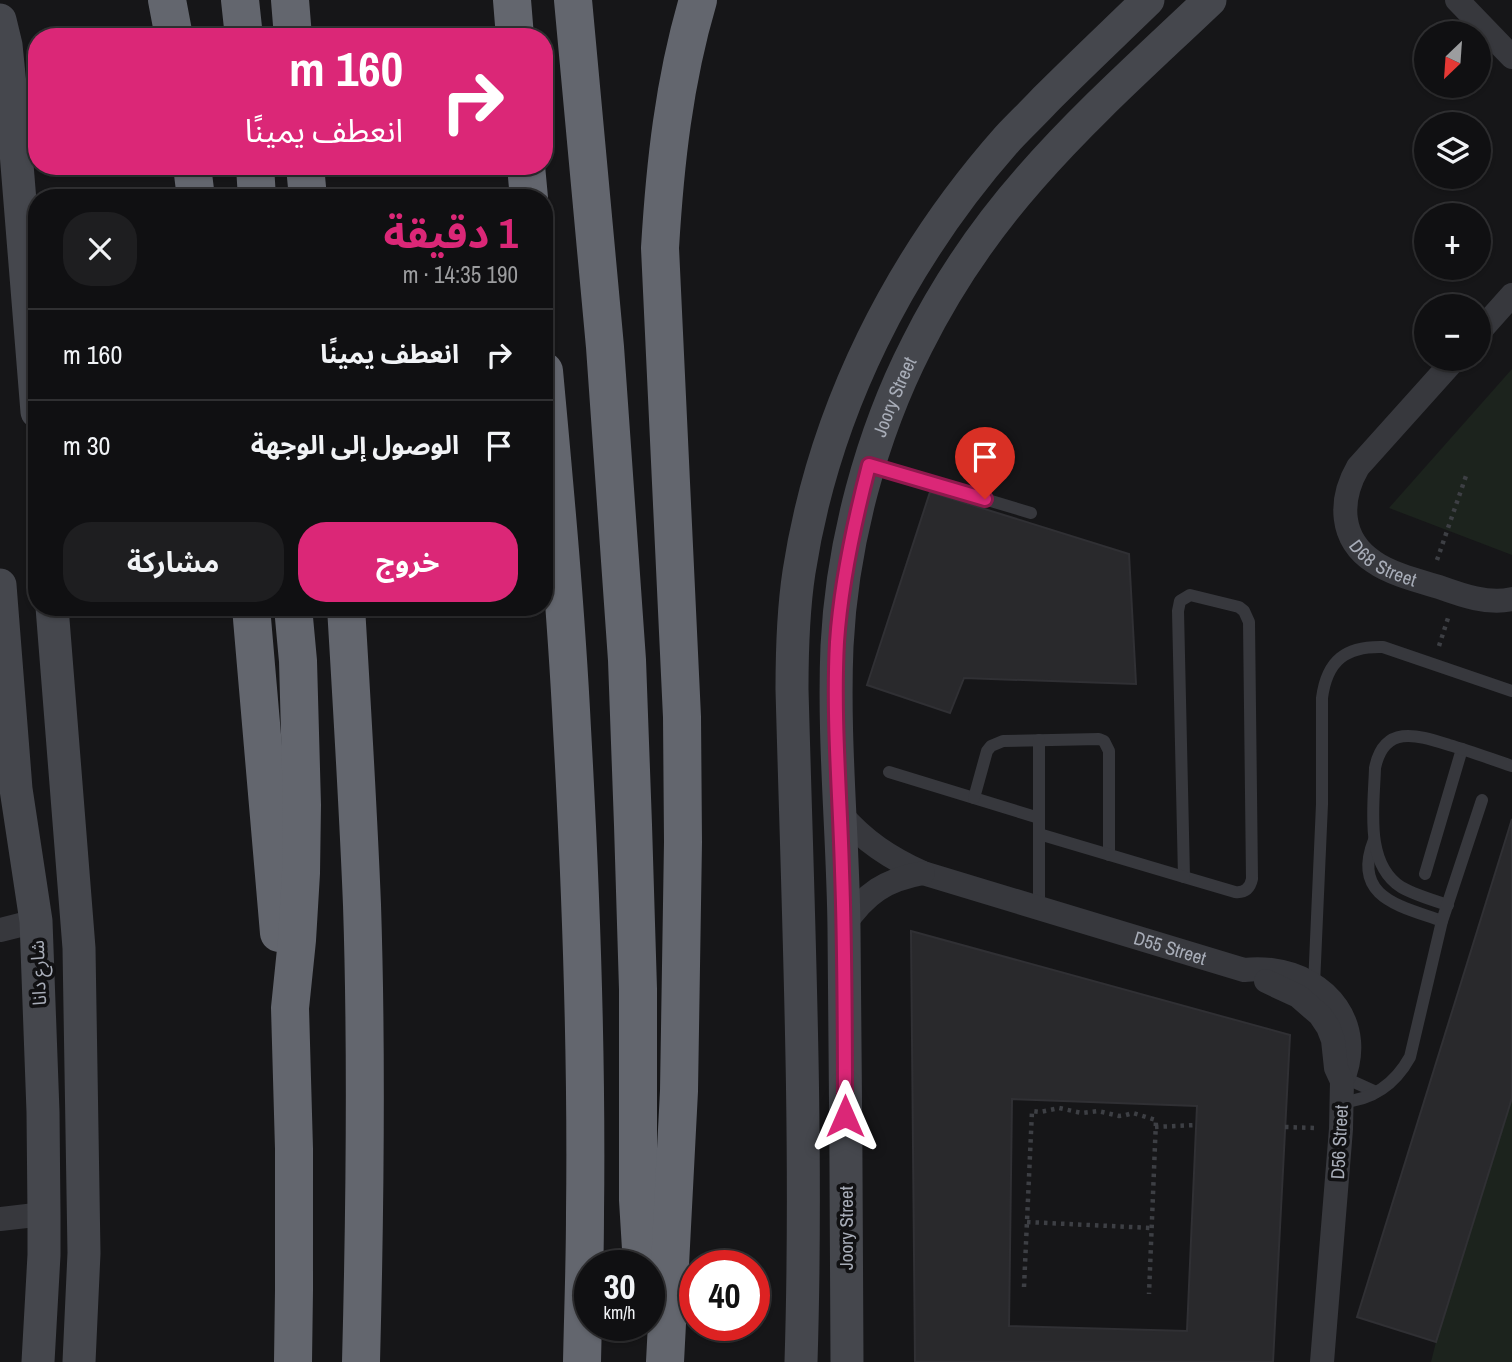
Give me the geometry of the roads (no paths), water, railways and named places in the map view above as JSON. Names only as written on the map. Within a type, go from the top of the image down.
[{"type":"highway","points":[[167,0],[172,28]]},
{"type":"highway","points":[[240,0],[242,28]]},
{"type":"highway","points":[[290,0],[292,28]]},
{"type":"highway","points":[[512,0],[514,28]]},
{"type":"highway","points":[[573,0],[604,334],[626,660],[634,825],[638,1003],[638,1200],[641,1250]]},
{"type":"highway","points":[[665,1362],[678,1091],[683,842],[681,704],[660,248],[671,128],[681,69],[698,0]]},
{"type":"highway","points":[[553,479],[566,635],[579,878],[585,1213],[582,1362]]},
{"type":"highway","points":[[252,616],[274,896],[290,1007],[294,1162],[293,1362]]},
{"type":"highway","points":[[290,1007],[301,873],[302,805],[298,661],[294,616]]},
{"type":"highway","points":[[347,616],[362,907],[365,1104],[361,1362]]},
{"type":"highway","points":[[654,1341],[659,1362]]},
{"type":"street","points":[[801,1362],[804,1112],[792,689],[798,574],[809,518],[842,408],[867,349],[930,237],[1009,136],[1148,0]]},
{"type":"street","name":"Joory Street","points":[[847,1362],[844,925],[836,702],[837,642],[854,523],[869,465],[917,345],[950,286],[987,231],[1029,179],[1075,130],[1210,0]]},
{"type":"street","points":[[1457,0],[1512,57]]},
{"type":"street","points":[[0,20],[6,45],[7,116],[28,323]]},
{"type":"street","points":[[1491,319],[1512,295]]},
{"type":"street","name":"D68 Street","points":[[1444,371],[1358,467],[1346,495],[1347,526],[1353,540],[1374,563],[1455,593],[1487,600],[1512,599]]},
{"type":"street","name":"شارع دانا","points":[[0,585],[8,781],[36,921],[44,1112],[44,1255],[38,1362]]},
{"type":"street","points":[[53,616],[79,948],[84,1253],[79,1362]]},
{"type":"street","name":"D55 Street","points":[[841,814],[854,829],[886,855],[923,873],[1244,970],[1271,970],[1314,985],[1335,1003],[1348,1034],[1348,1061],[1342,1092]]},
{"type":"street","points":[[844,925],[855,908],[869,894],[886,884],[923,873]]},
{"type":"street","points":[[0,930],[36,921]]},
{"type":"street","name":"D56 Street","points":[[1244,970],[1298,996],[1320,1014],[1334,1040],[1336,1068],[1342,1092],[1341,1129],[1322,1362]]},
{"type":"street","points":[[0,1219],[44,1214]]},
{"type":"lane","points":[[869,465],[1031,513]]},
{"type":"lane","points":[[1039,834],[1184,877],[1241,892],[1247,890],[1252,879],[1249,622],[1239,607],[1190,596],[1180,601],[1178,611],[1184,877]]},
{"type":"lane","points":[[1314,985],[1321,817],[1322,698],[1330,669],[1340,658],[1353,650],[1383,647],[1512,691]]},
{"type":"lane","points":[[1448,905],[1398,885],[1379,860],[1374,839],[1375,768],[1381,750],[1387,743],[1404,735],[1414,735],[1512,766]]},
{"type":"lane","points":[[974,798],[984,757],[991,746],[1003,741],[1099,739],[1109,751],[1109,855]]},
{"type":"lane","points":[[1039,740],[1039,908]]},
{"type":"lane","points":[[1425,874],[1462,749]]},
{"type":"lane","points":[[889,772],[1039,818]]},
{"type":"lane","points":[[1342,1092],[1366,1098],[1394,1080],[1410,1057],[1443,921],[1482,800]]},
{"type":"lane","points":[[1374,839],[1367,863],[1369,875],[1381,896],[1392,903],[1443,921]]},
{"type":"lane","points":[[1342,1092],[1354,1082],[1376,1092]]}]
